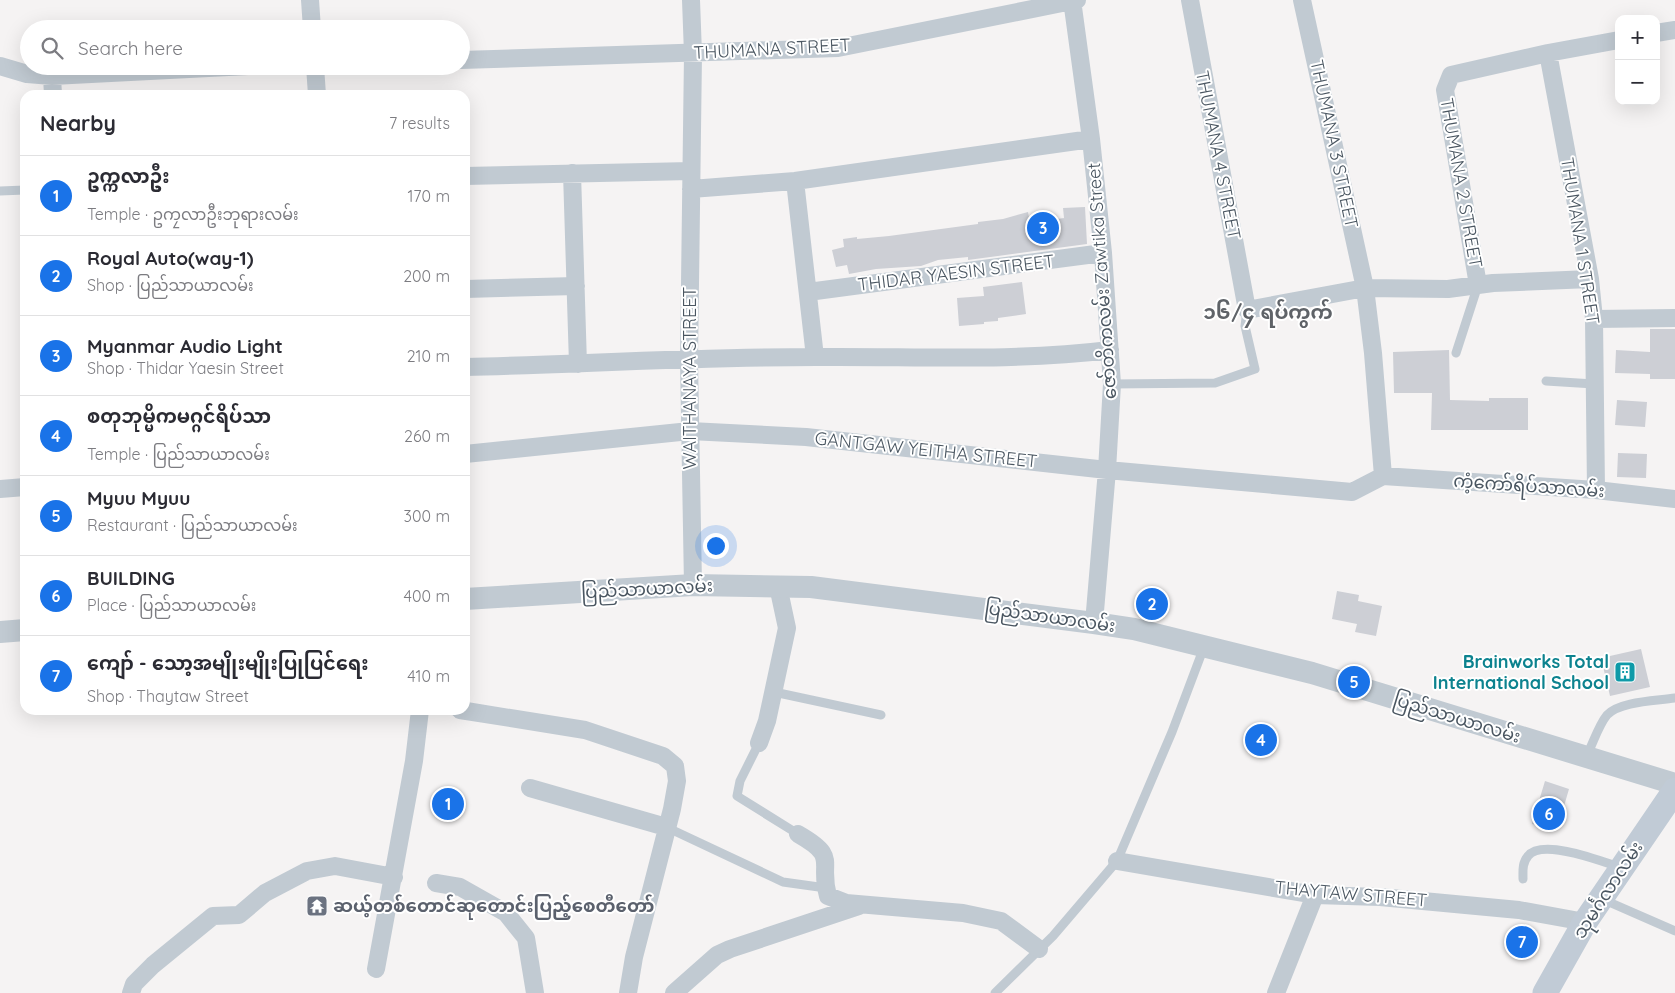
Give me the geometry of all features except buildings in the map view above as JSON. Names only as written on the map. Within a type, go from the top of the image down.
[{"type":"main road","name":"သုမင်္ဂလာလမ်း","points":[[1545,993],[1585,922],[1675,790]]},
{"type":"street","points":[[310,0],[311,20]]},
{"type":"street","name":"WAITHANAYA STREET","points":[[690,0],[693,54],[688,360],[693,585]]},
{"type":"street","name":"THUMANA STREET","points":[[470,60],[838,48],[1074,0]]},
{"type":"street","name":"ဇော်တိကလမ်း Zawtika Street","points":[[1074,0],[1103,253],[1112,384],[1094,622]]},
{"type":"street","name":"THUMANA 4 STREET","points":[[1190,0],[1247,310]]},
{"type":"street","name":"THUMANA 3 STREET","points":[[1302,0],[1365,288],[1373,353],[1383,476]]},
{"type":"street","points":[[1660,32],[1675,30]]},
{"type":"street","points":[[1548,53],[1615,41]]},
{"type":"street","name":"THUMANA 2 STREET","points":[[1478,285],[1444,90],[1446,82],[1451,75],[1548,53]]},
{"type":"street","name":"THUMANA 1 STREET","points":[[1548,53],[1590,279],[1594,319],[1596,490]]},
{"type":"street","points":[[0,66],[20,72]]},
{"type":"street","points":[[40,75],[72,75]]},
{"type":"street","points":[[316,75],[317,90]]},
{"type":"street","points":[[52,76],[53,90]]},
{"type":"street","points":[[691,189],[795,181],[1091,139]]},
{"type":"street","points":[[470,176],[691,171]]},
{"type":"street","points":[[572,173],[578,364]]},
{"type":"street","points":[[795,181],[814,357]]},
{"type":"street","name":"THIDAR YAESIN STREET","points":[[808,292],[1103,253]]},
{"type":"street","points":[[1247,310],[1365,288],[1448,289],[1478,285],[1590,279]]},
{"type":"street","points":[[470,288],[576,286]]},
{"type":"street","points":[[1594,319],[1675,318]]},
{"type":"street","points":[[470,367],[814,357],[1004,358],[1070,355],[1110,350]]},
{"type":"street","name":"GANTGAW YEITHA STREET","points":[[470,454],[690,432],[806,437],[1107,470],[1352,492],[1383,476]]},
{"type":"street","name":"ကံ့ကော်ရိပ်သာလမ်း","points":[[1383,476],[1596,490],[1675,499]]},
{"type":"street","points":[[0,488],[20,487]]},
{"type":"street","name":"ပြည်သာယာလမ်း","points":[[470,599],[693,585],[778,586],[858,592],[1094,622],[1312,673],[1675,784]]},
{"type":"street","points":[[759,743],[767,721],[787,628],[778,586]]},
{"type":"street","points":[[0,632],[20,630]]},
{"type":"street","points":[[470,712],[585,730],[663,756],[676,766],[678,781],[644,924],[634,957],[628,993]]},
{"type":"street","points":[[376,969],[417,745],[420,715]]},
{"type":"street","points":[[530,788],[666,827]]},
{"type":"street","points":[[798,834],[823,851],[826,888],[828,896],[833,900],[861,905],[963,913],[1001,921],[1039,949]]},
{"type":"street","name":"THAYTAW STREET","points":[[1117,862],[1315,895],[1380,897],[1519,910],[1585,922]]},
{"type":"street","points":[[131,993],[134,984],[153,965],[213,916],[239,915],[266,893],[307,871],[335,866],[394,877]]},
{"type":"street","points":[[436,883],[460,887],[506,913],[526,938],[535,993]]},
{"type":"street","points":[[1276,993],[1315,895]]},
{"type":"street","points":[[681,991],[717,955],[861,905]]},
{"type":"lane","points":[[0,191],[20,190]]},
{"type":"lane","points":[[1456,353],[1478,285]]},
{"type":"lane","points":[[1112,384],[1215,382],[1255,369],[1245,326],[1247,310]]},
{"type":"lane","points":[[1546,381],[1594,384]]},
{"type":"lane","points":[[995,993],[1039,949],[1117,862],[1172,732],[1204,647]]},
{"type":"lane","points":[[774,692],[881,715]]},
{"type":"lane","points":[[1586,757],[1606,717],[1612,710],[1620,706],[1675,698]]},
{"type":"lane","points":[[759,743],[740,781],[738,796],[798,834]]},
{"type":"lane","points":[[666,827],[783,882],[826,888]]},
{"type":"lane","points":[[1523,879],[1523,866],[1527,857],[1532,853],[1544,850],[1572,852],[1622,868]]},
{"type":"lane","points":[[1601,899],[1675,931]]},
{"type":"place","name":"Myanmar Audio Light","points":[[1043,228]]},
{"type":"place","name":"Royal Auto(way-1)","points":[[1152,604]]},
{"type":"place","name":"Brainworks Total International School","points":[[1625,672]]},
{"type":"place","name":"Myuu Myuu","points":[[1354,682]]},
{"type":"place","name":"စတုဘုမ္မိကမဂ္ဂင်ရိပ်သာ","points":[[1261,740]]},
{"type":"place","name":"ဥက္ကလာဦး","points":[[448,804]]},
{"type":"place","name":"BUILDING","points":[[1549,814]]},
{"type":"place","name":"ဆယ့်တစ်တောင်ဆုတောင်းပြည့်စေတီတော်","points":[[317,906]]},
{"type":"place","name":"ကျော် - သော့အမျိုးမျိုးပြုပြင်ရေး","points":[[1522,942]]},
{"type":"district","name":"၁၆/၄ ရပ်ကွက်","points":[[1268,312]]}]
